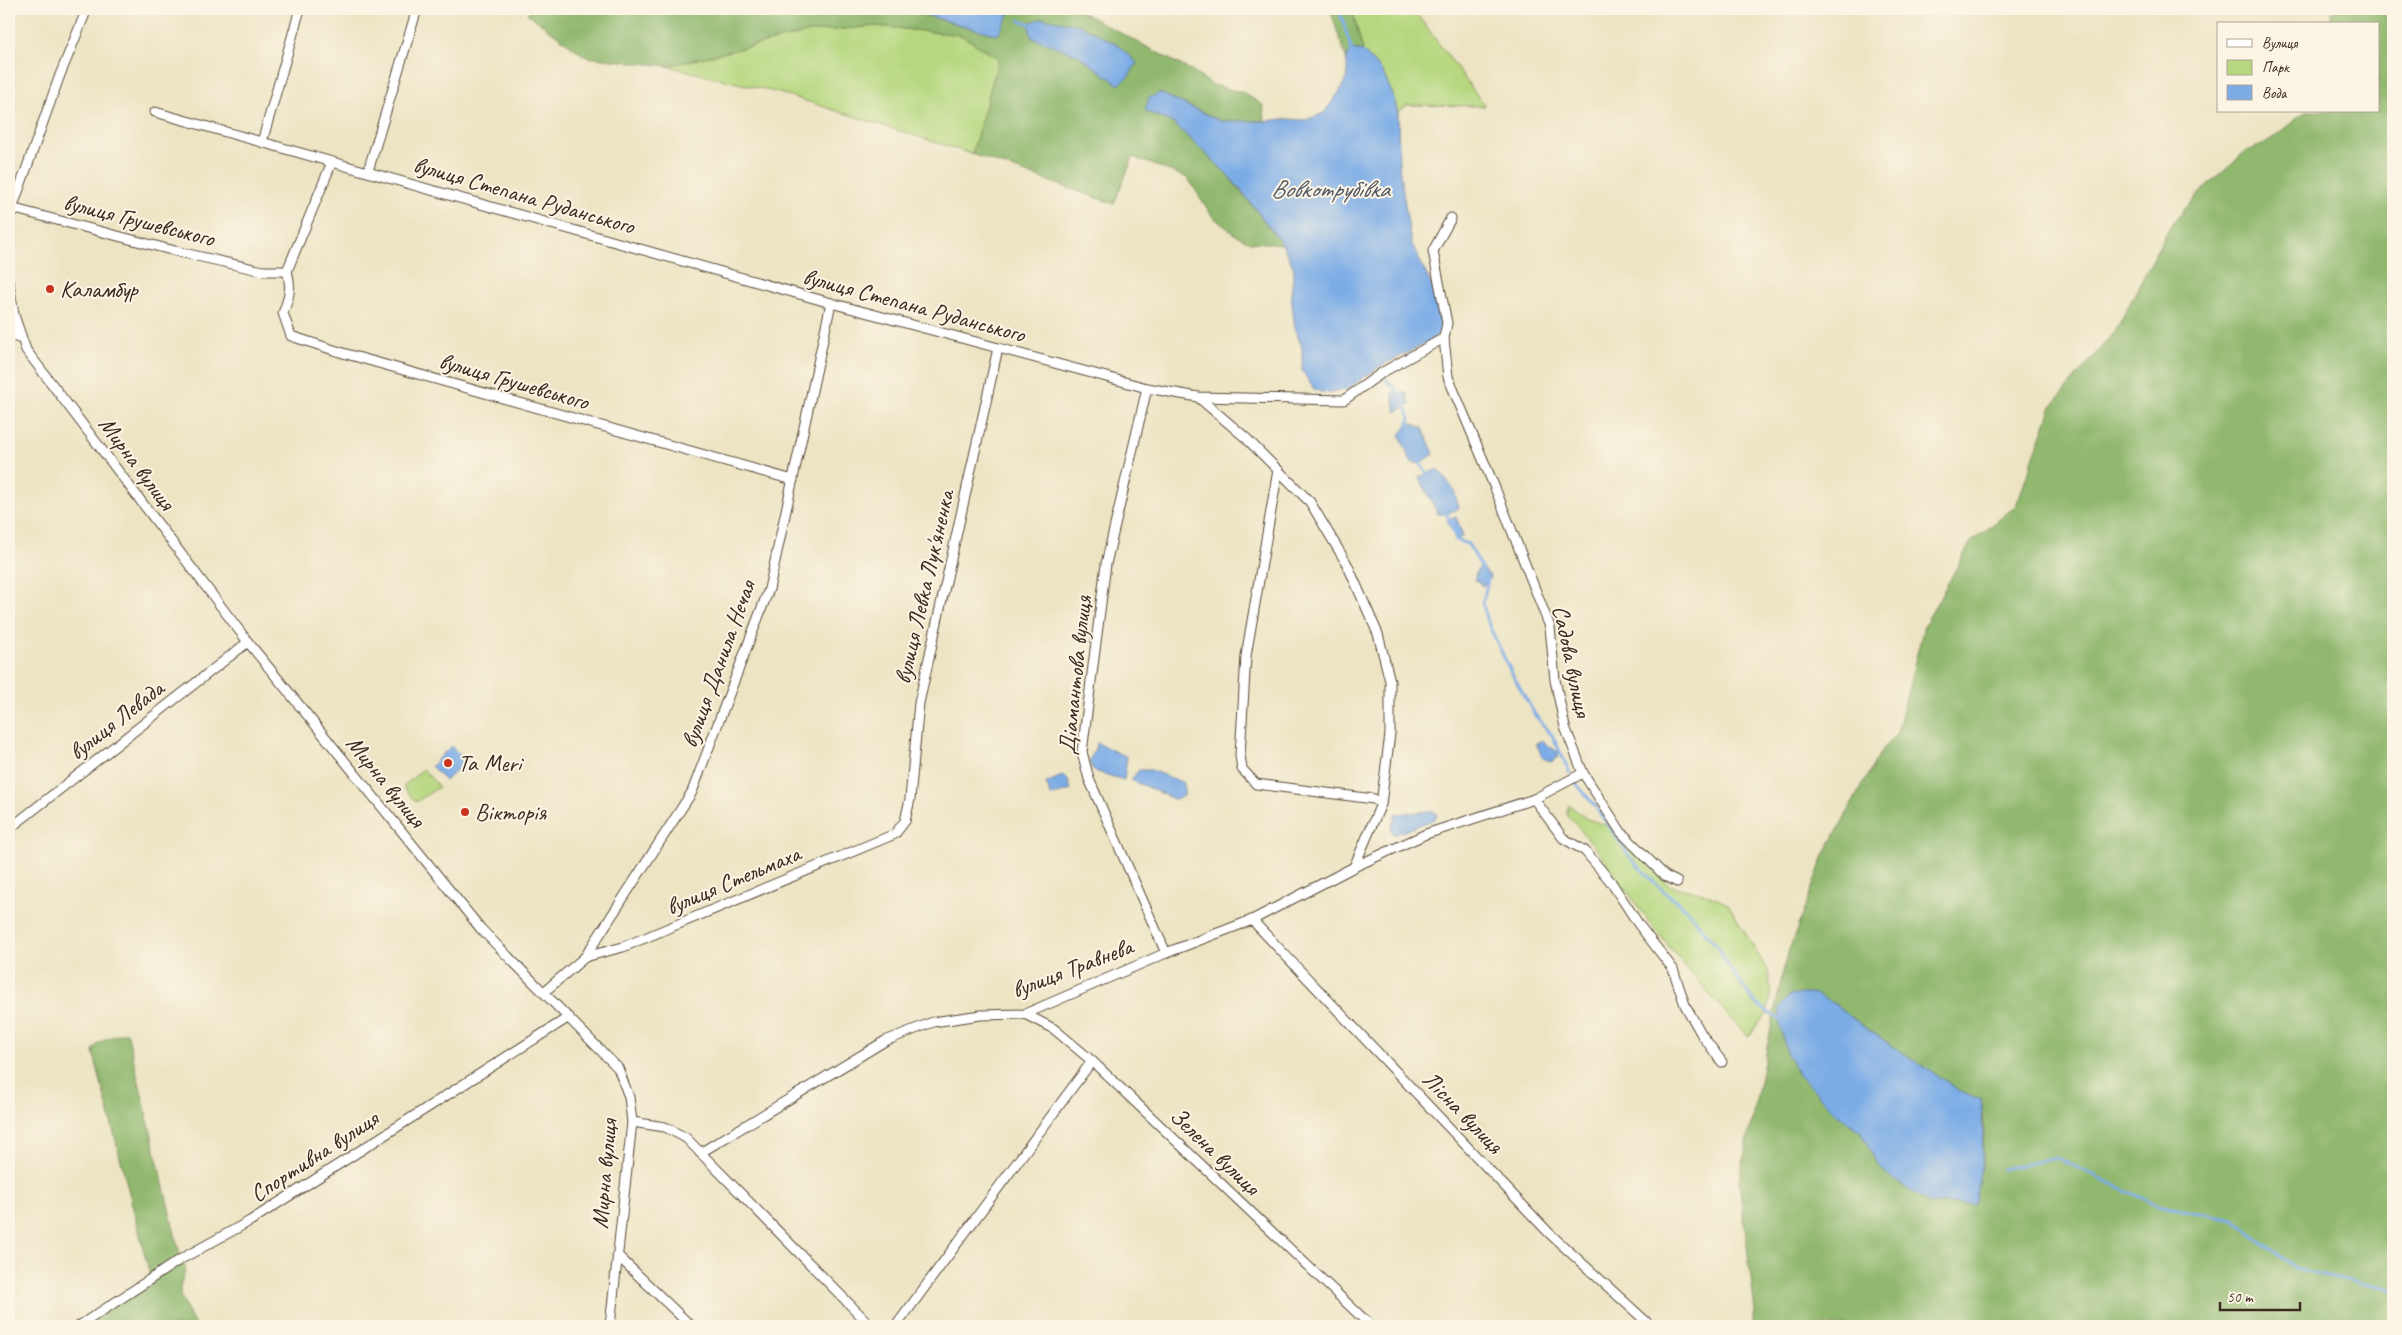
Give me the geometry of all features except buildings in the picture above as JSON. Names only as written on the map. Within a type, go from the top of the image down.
[{"type":"street","points":[[9,212],[87,9]]},
{"type":"street","points":[[262,142],[300,9]]},
{"type":"street","points":[[368,172],[417,9]]},
{"type":"street","name":"вулиця Степана Руданського","points":[[155,112],[830,303],[1148,388],[1198,397],[1344,400],[1383,372],[1444,338]]},
{"type":"street","name":"вулиця Грушевського","points":[[332,162],[288,271],[290,281],[289,298],[283,313],[291,336],[353,356],[793,480]]},
{"type":"street","name":"вулиця Грушевського","points":[[9,212],[263,271],[288,271]]},
{"type":"street","name":"Садова вулиця","points":[[1451,218],[1433,252],[1447,323],[1444,338],[1448,377],[1495,488],[1550,628],[1555,680],[1566,727],[1583,773],[1621,832],[1665,876],[1676,882]]},
{"type":"street","name":"Мирна вулиця","points":[[9,283],[14,315],[26,350],[248,642],[480,928],[618,1068],[629,1097],[632,1122],[610,1326]]},
{"type":"street","name":"вулиця Данила Нечая","points":[[544,992],[585,957],[692,792],[769,589],[830,303]]},
{"type":"street","points":[[9,324],[26,350]]},
{"type":"street","name":"вулиця Левка Лук'яненка","points":[[895,834],[905,821],[910,799],[919,703],[998,348]]},
{"type":"street","name":"Діамантова вулиця","points":[[1148,388],[1106,564],[1082,752],[1089,779],[1166,953]]},
{"type":"street","points":[[1198,397],[1310,502],[1347,564],[1378,634],[1390,681],[1390,734],[1381,804],[1354,867]]},
{"type":"street","points":[[1278,470],[1246,656],[1240,755],[1242,770],[1256,784],[1374,799],[1381,804]]},
{"type":"street","name":"вулиця Левада","points":[[9,829],[248,642]]},
{"type":"street","name":"вулиця Травнева","points":[[700,1153],[885,1041],[933,1022],[980,1015],[1025,1014],[1166,953],[1252,920],[1354,867],[1426,834],[1534,799],[1583,773]]},
{"type":"street","points":[[1534,799],[1563,838],[1585,851],[1611,882],[1639,925],[1672,969],[1685,1005],[1702,1035],[1722,1062]]},
{"type":"street","name":"вулиця Стельмаха","points":[[585,957],[623,947],[895,834]]},
{"type":"street","name":"Лісна вулиця","points":[[1252,920],[1550,1232],[1651,1326]]},
{"type":"street","name":"Зелена вулиця","points":[[1025,1014],[1054,1029],[1092,1061],[1371,1326]]},
{"type":"street","name":"Спортивна вулиця","points":[[79,1326],[182,1259],[250,1221],[569,1017]]},
{"type":"street","points":[[896,1326],[1092,1061]]},
{"type":"street","points":[[632,1122],[664,1127],[686,1138],[871,1326]]},
{"type":"street","points":[[617,1255],[691,1326]]},
{"type":"green space","points":[[533,9],[903,9],[997,35],[1012,9],[1076,9],[1188,69],[1213,85],[1244,93],[1263,105],[1265,121],[1221,121],[1160,93],[1145,111],[1170,122],[1204,150],[1232,180],[1282,244],[1250,242],[1234,234],[1212,216],[1188,178],[1133,157],[1114,204],[972,154],[999,59],[961,35],[876,26],[810,32],[667,66],[586,57],[527,13]],"holes":[[[1031,37],[1137,63],[1119,85],[1078,55]]]},
{"type":"green space","points":[[1330,9],[1352,9],[1363,51],[1352,49],[1346,58]]},
{"type":"green space","points":[[1352,9],[1413,9],[1485,106],[1407,105],[1398,113],[1393,95],[1382,71],[1363,51]]},
{"type":"green space","points":[[2333,9],[2393,9],[2393,1326],[1752,1326],[1755,1311],[1739,1181],[1785,962],[1824,855],[1881,751],[1897,733],[1924,626],[1971,542],[2016,506],[2052,406],[2116,330],[2170,226],[2208,184],[2246,151],[2265,144],[2305,112],[2380,112],[2380,22],[2332,22],[2331,12]],"holes":[[[1833,1003],[1864,1027],[1973,1098],[1981,1098],[1984,1126],[1982,1167],[1877,1163],[1861,1132]]]},
{"type":"green space","points":[[876,26],[961,35],[999,59],[972,154],[787,95],[667,66],[810,32]]},
{"type":"green space","points":[[423,769],[439,787],[416,802],[403,787]]},
{"type":"green space","points":[[1569,805],[1587,819],[1609,826],[1645,859],[1668,885],[1708,895],[1728,904],[1768,971],[1771,997],[1767,1013],[1748,1037],[1665,941],[1613,871],[1566,814]]},
{"type":"green space","points":[[127,1032],[181,1259],[186,1268],[180,1287],[180,1295],[195,1326],[79,1326],[151,1279],[93,1051],[103,1041]]},
{"type":"water","points":[[903,9],[1012,9],[998,35]]},
{"type":"water","points":[[1042,18],[1080,25],[1118,45],[1137,63],[1129,76],[1119,85],[1078,55],[1031,37],[1029,23]]},
{"type":"water","name":"Вовкотрубівка","points":[[1352,49],[1363,51],[1382,71],[1393,95],[1398,113],[1399,166],[1411,242],[1437,297],[1442,316],[1441,332],[1429,342],[1379,367],[1346,390],[1323,393],[1314,389],[1302,371],[1302,347],[1295,329],[1291,295],[1294,268],[1282,244],[1241,190],[1217,164],[1173,123],[1145,111],[1149,98],[1160,93],[1221,121],[1306,120],[1324,113],[1340,91],[1348,74],[1346,58]]},
{"type":"water","points":[[1397,390],[1400,394],[1406,392],[1410,404],[1396,412],[1392,393]]},
{"type":"water","points":[[1411,423],[1423,428],[1434,454],[1420,464],[1411,462],[1400,435],[1408,424]]},
{"type":"water","points":[[1438,469],[1454,490],[1459,508],[1447,514],[1438,514],[1419,477]]},
{"type":"water","points":[[1456,517],[1463,536],[1456,540],[1447,520]]},
{"type":"water","points":[[1481,566],[1490,576],[1488,582],[1482,586],[1475,580],[1476,572]]},
{"type":"water","points":[[1541,741],[1558,752],[1558,757],[1551,762],[1543,758],[1536,743]]},
{"type":"water","points":[[1097,743],[1127,757],[1124,780],[1094,771],[1089,763]]},
{"type":"water","name":"Ta Meri","points":[[451,746],[466,761],[445,781],[431,766]]},
{"type":"water","points":[[1139,770],[1151,770],[1184,783],[1184,795],[1176,800],[1131,780]]},
{"type":"water","points":[[1062,776],[1067,778],[1071,790],[1051,796],[1046,783]]},
{"type":"water","points":[[1430,811],[1437,814],[1435,819],[1394,835],[1391,829],[1396,814]]},
{"type":"water","points":[[1791,994],[1816,994],[1833,1003],[1864,1027],[1962,1092],[1973,1098],[1981,1098],[1982,1151],[1974,1204],[1930,1203],[1889,1177],[1877,1163],[1861,1132],[1838,1115],[1799,1075],[1787,1054],[1780,1026],[1779,1008]]},
{"type":"waterway","points":[[1339,9],[1352,51]]},
{"type":"waterway","points":[[1019,20],[1033,25]]},
{"type":"waterway","points":[[1386,379],[1402,397]]},
{"type":"waterway","points":[[1404,403],[1410,418],[1408,427]]},
{"type":"waterway","points":[[1419,461],[1428,475]]},
{"type":"waterway","points":[[1446,512],[1456,540],[1468,544],[1483,569]]},
{"type":"waterway","points":[[1488,579],[1483,602],[1486,619],[1511,672],[1535,715],[1552,735],[1570,773]]},
{"type":"waterway","points":[[1575,782],[1595,806],[1632,860],[1660,888],[1687,910],[1720,950],[1726,963],[1756,1004],[1782,1021]]},
{"type":"waterway","points":[[2002,1169],[2057,1158],[2157,1205],[2234,1220],[2296,1269],[2388,1289],[2393,1293]]},
{"type":"place","name":"Каламбур","points":[[50,289]]},
{"type":"place","name":"Ta Meri","points":[[448,763]]},
{"type":"place","name":"Вікторія","points":[[465,812]]}]
